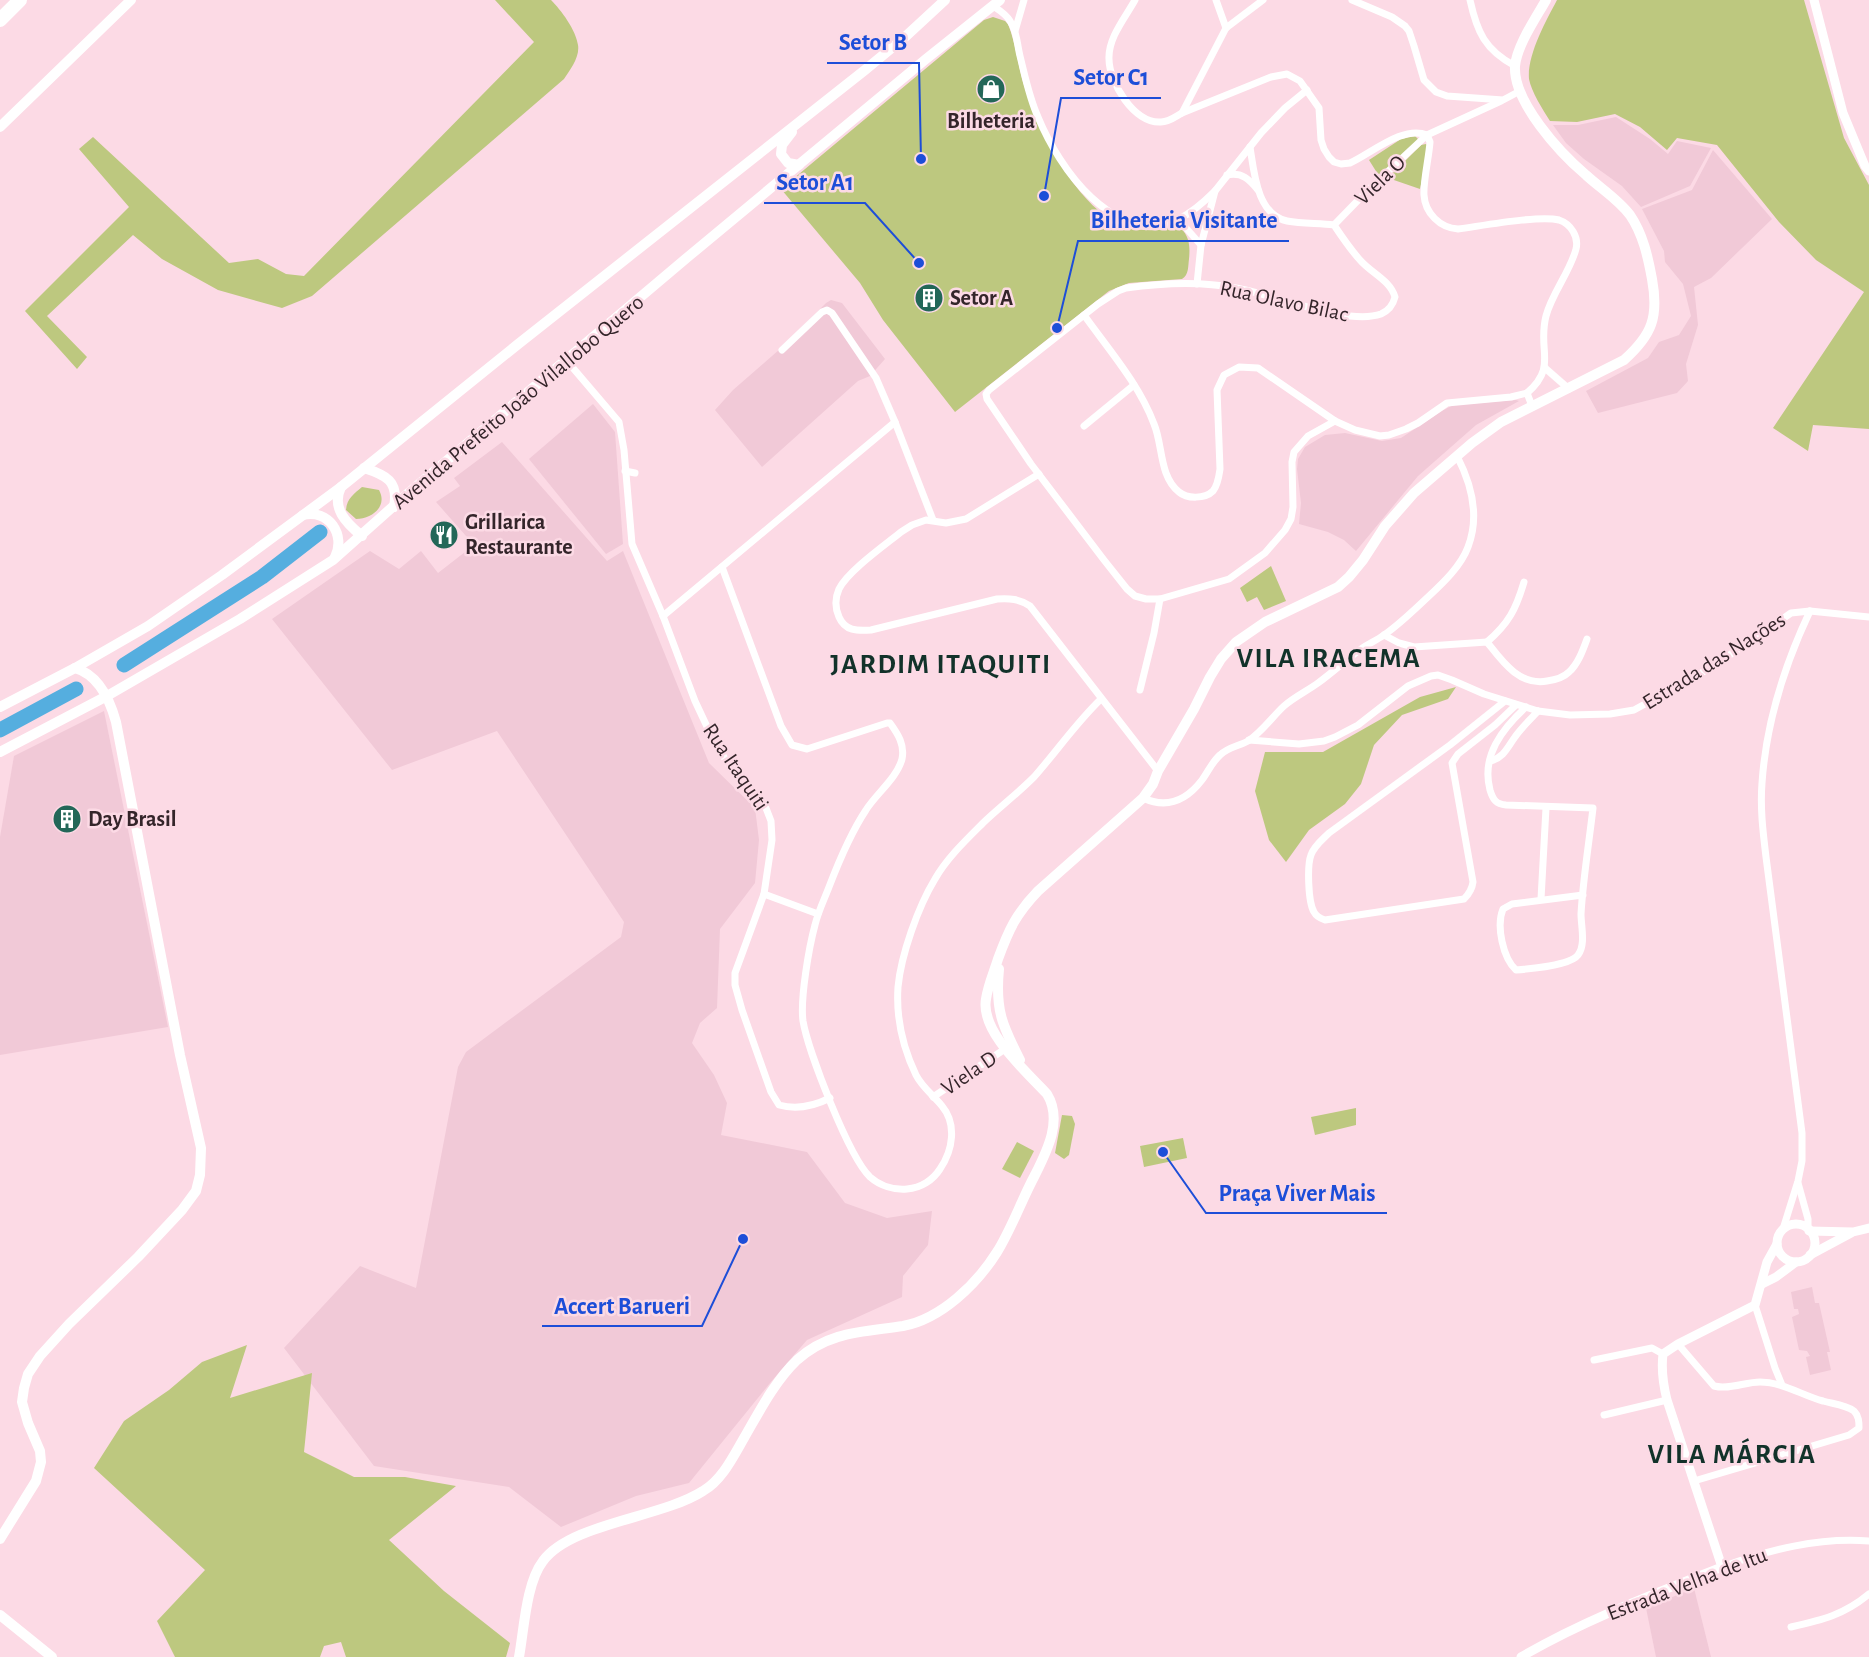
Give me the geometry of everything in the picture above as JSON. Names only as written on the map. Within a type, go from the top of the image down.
[{"type":"highway","points":[[0,20],[20,0]]},
{"type":"main road","points":[[0,127],[131,0]]},
{"type":"main road","name":"Avenida Prefeito João Vilallobo Quero","points":[[0,707],[148,626],[341,487],[905,37],[945,0]]},
{"type":"main road","points":[[980,0],[997,3]]},
{"type":"main road","points":[[519,1657],[535,1574],[542,1561],[553,1551],[579,1537],[668,1507],[709,1488],[730,1462],[770,1395],[801,1357],[825,1342],[845,1334],[905,1325],[929,1317],[977,1279],[997,1253],[1038,1167],[1053,1129],[1054,1116],[1051,1099],[1005,1049],[988,1015],[986,1004],[988,988],[1008,931],[1015,918],[1032,898],[1143,798],[1153,784],[1210,677],[1229,650],[1249,632],[1265,622],[1338,587],[1363,560],[1385,526],[1414,493],[1501,422],[1624,360],[1639,346],[1648,333],[1654,317],[1653,286],[1645,248],[1631,216],[1616,199],[1569,160],[1552,142],[1520,91],[1515,66],[1518,55],[1546,0]]},
{"type":"main road","name":"Avenida Prefeito João Vilallobo Quero","points":[[0,752],[107,696],[240,619],[333,560],[689,256],[997,3]]},
{"type":"main road","points":[[796,124],[792,134],[782,145],[781,152],[782,157],[788,163],[799,165]]},
{"type":"main road","points":[[364,468],[390,481],[395,492],[394,507]]},
{"type":"main road","points":[[341,487],[338,504],[343,518],[362,536]]},
{"type":"main road","points":[[302,515],[318,514],[336,529],[339,546],[333,560]]},
{"type":"main road","points":[[343,518],[358,524],[377,522]]},
{"type":"main road","points":[[0,1539],[36,1481],[41,1462],[40,1451],[22,1402],[28,1374],[40,1356],[69,1324],[138,1257],[182,1210],[196,1191],[200,1175],[201,1148],[198,1129],[180,1055],[116,722],[107,696],[87,675],[75,668]]},
{"type":"main road","points":[[1002,948],[997,994],[999,1014],[1026,1071]]},
{"type":"main road","points":[[0,1615],[52,1657]]},
{"type":"street","points":[[1015,31],[1024,0]]},
{"type":"street","points":[[1084,315],[1134,385],[1155,425],[1164,468],[1173,486],[1180,494],[1197,497],[1214,490],[1218,482],[1220,469],[1217,390],[1220,381],[1230,370],[1239,367],[1258,368],[1335,421],[1370,435],[1389,435],[1418,423],[1447,403],[1511,397],[1527,393],[1542,378],[1545,368],[1543,333],[1546,315],[1575,252],[1574,234],[1566,223],[1550,219],[1458,229],[1450,229],[1437,222],[1429,211],[1424,193],[1430,142],[1427,135],[1421,132],[1410,132],[1400,136],[1350,163],[1334,162],[1324,149],[1321,140],[1319,108],[1300,81],[1287,74],[1162,122],[1146,119],[1126,102],[1114,81],[1108,59],[1113,38],[1135,0]]},
{"type":"street","points":[[1216,0],[1226,28]]},
{"type":"street","points":[[1182,113],[1226,28],[1263,0]]},
{"type":"street","points":[[1352,0],[1392,17],[1405,26],[1409,31],[1424,80],[1436,92],[1447,96],[1503,100]]},
{"type":"street","points":[[1470,0],[1474,18],[1485,44],[1499,57],[1515,66]]},
{"type":"street","points":[[1814,0],[1843,113],[1869,171]]},
{"type":"street","points":[[997,3],[1015,31],[1027,84],[1038,118],[1063,164],[1082,188],[1107,210],[1123,219],[1153,224],[1178,219],[1190,213],[1215,191],[1285,108],[1307,90]]},
{"type":"street","points":[[1427,135],[1520,91]]},
{"type":"street","name":"Viela O","points":[[1334,225],[1427,135]]},
{"type":"street","points":[[1250,147],[1263,204],[1268,211],[1281,219],[1334,225]]},
{"type":"street","points":[[1227,175],[1236,173],[1245,176],[1261,195]]},
{"type":"street","points":[[1197,284],[1201,245],[1215,191]]},
{"type":"street","points":[[1190,213],[1205,225]]},
{"type":"street","points":[[1178,219],[1201,245]]},
{"type":"street","name":"Rua Olavo Bilac","points":[[1039,474],[986,396],[989,390],[1084,315],[1109,296],[1126,288],[1197,284],[1237,288],[1329,312],[1353,316],[1382,314],[1394,303],[1395,297],[1389,285],[1360,261],[1334,225]]},
{"type":"street","points":[[782,350],[822,312],[827,310],[832,313],[873,374],[895,422],[933,520]]},
{"type":"street","name":"Rua Itaquiti","points":[[567,361],[619,422],[632,544],[710,733],[728,764],[764,803],[769,812],[772,840],[764,894],[735,973],[735,985],[771,1092],[779,1105],[791,1107],[808,1106],[830,1098]]},
{"type":"street","points":[[1545,368],[1569,389]]},
{"type":"street","points":[[1084,426],[1134,385]]},
{"type":"street","points":[[1527,393],[1532,406]]},
{"type":"street","points":[[1158,771],[1029,606],[1015,599],[997,599],[871,630],[858,631],[849,629],[843,624],[836,604],[836,596],[843,583],[901,532],[920,521],[933,520],[946,523],[966,519],[1039,474],[1127,589],[1135,596],[1160,599],[1229,579],[1265,553],[1286,530],[1291,519],[1294,452],[1308,436],[1335,421]]},
{"type":"street","points":[[663,616],[895,422]]},
{"type":"street","points":[[1143,798],[1161,804],[1179,800],[1194,789],[1223,752],[1249,740],[1288,702],[1384,635],[1442,584],[1464,557],[1469,546],[1474,515],[1469,483],[1457,456]]},
{"type":"street","points":[[625,471],[635,473]]},
{"type":"street","points":[[722,567],[782,726],[792,744],[807,749],[886,723],[890,723],[901,742],[903,756],[899,766],[874,798],[855,828],[818,914],[810,949],[802,1014],[808,1040],[830,1098],[859,1163],[876,1182],[894,1188],[908,1189],[923,1185],[934,1176],[944,1162],[952,1132],[948,1115],[921,1084],[909,1060],[903,1041],[898,990],[900,972],[915,921],[935,879],[952,856],[983,823],[1033,777],[1084,715],[1101,699]]},
{"type":"street","points":[[1384,635],[1399,643],[1414,647],[1487,642],[1502,629],[1510,618],[1524,582]]},
{"type":"street","points":[[1140,690],[1160,599]]},
{"type":"street","name":"Estrada das Nações","points":[[1783,1228],[1802,1161],[1802,1133],[1766,857],[1762,804],[1768,736],[1796,640],[1810,610]]},
{"type":"street","name":"Estrada das Nações","points":[[1249,740],[1299,744],[1324,741],[1358,725],[1408,686],[1438,675],[1516,705],[1538,711],[1570,715],[1610,714],[1634,710],[1712,667],[1791,613],[1810,610],[1869,617]]},
{"type":"street","points":[[1487,642],[1499,657],[1522,678],[1540,682],[1560,678],[1569,672],[1580,656],[1587,639]]},
{"type":"street","points":[[1505,701],[1450,746],[1329,833],[1313,849],[1308,864],[1314,914],[1325,920],[1464,899],[1468,895],[1472,890],[1473,882],[1452,767],[1454,759],[1516,705]]},
{"type":"street","points":[[1526,707],[1512,720],[1493,746],[1487,779],[1492,796],[1497,803],[1506,805],[1593,808],[1581,914],[1582,945],[1577,957],[1563,963],[1516,970],[1509,961],[1501,937],[1503,909],[1512,904],[1583,895]]},
{"type":"street","points":[[1491,761],[1504,753],[1538,711]]},
{"type":"street","points":[[1479,724],[1486,732]]},
{"type":"street","points":[[1501,733],[1514,738]]},
{"type":"street","points":[[1450,746],[1458,754]]},
{"type":"street","points":[[1541,899],[1546,808]]},
{"type":"street","points":[[764,894],[818,914]]},
{"type":"street","name":"Viela D","points":[[933,1097],[1005,1049]]},
{"type":"street","name":"Estrada das Nações","points":[[1798,1181],[1809,1230]]},
{"type":"street","points":[[1782,1385],[1755,1305],[1767,1262],[1778,1238],[1783,1228],[1797,1225],[1809,1230],[1853,1232]]},
{"type":"street","points":[[1762,1284],[1796,1262],[1806,1259],[1853,1232],[1869,1228]]},
{"type":"street","points":[[1809,1230],[1814,1240],[1810,1255]]},
{"type":"street","points":[[1777,1244],[1785,1259],[1796,1262]]},
{"type":"street","points":[[1722,1567],[1667,1400],[1661,1367],[1663,1354],[1678,1344],[1755,1305]]},
{"type":"street","points":[[1678,1344],[1714,1386],[1727,1387],[1760,1382],[1782,1385],[1822,1401],[1842,1405],[1854,1411],[1859,1422],[1856,1432],[1694,1481]]},
{"type":"street","points":[[1594,1360],[1652,1348],[1663,1354]]},
{"type":"street","points":[[1604,1415],[1667,1400]]},
{"type":"street","name":"Estrada Velha de Itu","points":[[1521,1657],[1544,1643],[1640,1599],[1770,1551],[1798,1545],[1849,1540],[1869,1541]]},
{"type":"street","points":[[1791,1627],[1835,1616],[1857,1604],[1869,1594]]},
{"type":"shaded area","points":[[1616,117],[1668,154],[1677,141],[1711,148],[1690,186],[1641,207],[1622,186],[1566,143],[1553,125],[1578,125]]},
{"type":"shaded area","points":[[1713,150],[1772,219],[1711,278],[1694,287],[1698,325],[1686,364],[1688,381],[1677,393],[1598,413],[1586,391],[1648,358],[1659,342],[1679,335],[1691,316],[1683,284],[1665,262],[1664,251],[1642,209],[1692,190]]},
{"type":"shaded area","points":[[831,300],[842,303],[885,359],[870,376],[858,381],[762,467],[715,410],[733,390]]},
{"type":"shaded area","points":[[1519,401],[1476,425],[1418,476],[1356,551],[1344,540],[1328,532],[1299,524],[1301,503],[1298,459],[1305,447],[1325,435],[1345,433],[1382,441],[1401,438],[1453,405]]},
{"type":"shaded area","points":[[593,404],[615,432],[623,544],[606,554],[529,459]]},
{"type":"shaded area","points":[[502,442],[607,561],[623,551],[709,763],[755,808],[759,840],[755,883],[720,929],[717,1008],[700,1023],[692,1043],[714,1075],[727,1103],[721,1135],[807,1152],[845,1203],[887,1218],[932,1211],[928,1245],[903,1276],[902,1297],[807,1340],[689,1483],[636,1496],[561,1527],[509,1487],[374,1466],[284,1348],[360,1266],[416,1288],[458,1067],[466,1052],[621,937],[624,922],[497,731],[392,770],[272,619],[370,551],[399,569],[421,551],[438,573],[474,545],[436,502],[460,486],[454,478]]},
{"type":"shaded area","points":[[104,711],[168,1027],[0,1055],[0,837],[14,756]]},
{"type":"shaded area","points":[[1812,1287],[1815,1303],[1819,1303],[1830,1352],[1827,1352],[1831,1370],[1810,1375],[1806,1357],[1810,1356],[1807,1351],[1799,1350],[1792,1317],[1799,1314],[1798,1309],[1794,1309],[1791,1292]]},
{"type":"shaded area","points":[[1694,1588],[1711,1657],[1656,1657],[1646,1608]]},
{"type":"green space","points":[[495,0],[551,0],[568,21],[577,39],[578,54],[572,67],[564,79],[312,296],[282,308],[218,290],[162,259],[133,235],[47,316],[87,357],[77,369],[25,311],[129,207],[79,149],[93,137],[229,263],[258,259],[286,274],[304,276],[534,42]]},
{"type":"green space","points":[[1557,0],[1804,0],[1844,138],[1869,185],[1869,429],[1813,425],[1808,451],[1773,428],[1864,292],[1816,260],[1779,222],[1717,145],[1677,138],[1667,150],[1640,127],[1615,114],[1577,122],[1550,121],[1532,89],[1529,70],[1538,38]]},
{"type":"green space","points":[[993,17],[1008,24],[1023,82],[1036,116],[1063,169],[1075,185],[1099,211],[1127,227],[1142,230],[1172,227],[1181,229],[1188,239],[1189,259],[1187,273],[1182,279],[1129,283],[1109,291],[955,412],[883,320],[860,283],[781,189],[984,20]]},
{"type":"green space","points":[[1415,136],[1418,139],[1417,142],[1379,176],[1369,160],[1401,139]]},
{"type":"green space","points":[[1426,144],[1429,147],[1420,189],[1388,178],[1421,145]]},
{"type":"green space","points":[[362,487],[379,490],[381,501],[377,511],[373,514],[356,519],[346,510],[351,497]]},
{"type":"green space","points":[[1271,566],[1286,601],[1264,610],[1257,597],[1247,602],[1240,588]]},
{"type":"green space","points":[[1456,687],[1448,699],[1402,715],[1374,745],[1361,784],[1345,804],[1309,830],[1286,862],[1269,840],[1255,791],[1265,752],[1323,752],[1420,697]]},
{"type":"green space","points":[[1356,1108],[1356,1125],[1315,1135],[1311,1117]]},
{"type":"green space","points":[[1062,1115],[1072,1116],[1075,1124],[1069,1155],[1064,1159],[1055,1153]]},
{"type":"green space","points":[[1183,1138],[1187,1158],[1144,1167],[1140,1146]]},
{"type":"green space","points":[[1017,1142],[1034,1151],[1020,1178],[1002,1169]]},
{"type":"green space","points":[[247,1345],[230,1398],[312,1373],[304,1452],[354,1477],[405,1477],[456,1486],[389,1540],[444,1591],[510,1643],[506,1657],[346,1657],[341,1642],[324,1646],[320,1657],[175,1657],[157,1621],[205,1570],[94,1468],[124,1421],[169,1390],[202,1362]]},
{"type":"waterway","points":[[124,665],[262,577],[320,532]]},
{"type":"waterway","points":[[0,730],[76,689]]},
{"type":"place","name":"Bilheteria","points":[[991,89]]},
{"type":"place","name":"Setor B","points":[[921,159]]},
{"type":"place","name":"Setor C1","points":[[1044,196]]},
{"type":"place","name":"Setor A1","points":[[919,263]]},
{"type":"place","name":"Setor A","points":[[929,298]]},
{"type":"place","name":"Bilheteria Visitante","points":[[1057,328]]},
{"type":"place","name":"Grillarica Restaurante","points":[[444,535]]},
{"type":"place","name":"Day Brasil","points":[[67,819]]},
{"type":"place","name":"Praça Viver Mais","points":[[1163,1152]]},
{"type":"place","name":"Accert Barueri","points":[[743,1239]]},
{"type":"district","name":"VILA IRACEMA","points":[[1329,659]]},
{"type":"district","name":"JARDIM ITAQUITI","points":[[941,665]]},
{"type":"district","name":"VILA MÁRCIA","points":[[1732,1455]]}]
